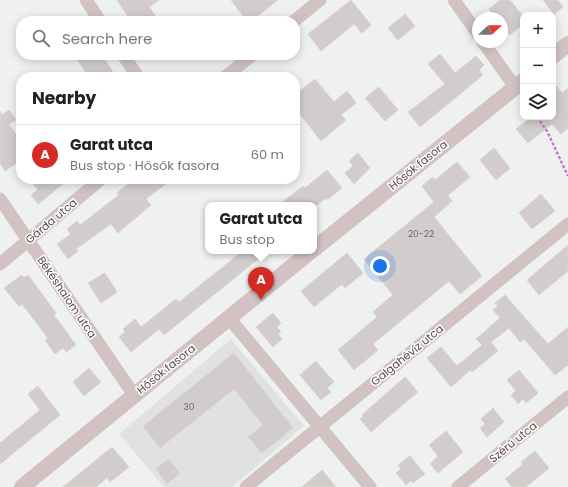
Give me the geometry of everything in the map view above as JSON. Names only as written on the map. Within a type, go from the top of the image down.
[{"type":"street","points":[[86,0],[97,16]]},
{"type":"street","points":[[300,16],[320,0]]},
{"type":"street","points":[[454,0],[472,26]]},
{"type":"street","points":[[556,54],[568,44]]},
{"type":"street","points":[[489,48],[519,84]]},
{"type":"street","points":[[126,60],[135,72]]},
{"type":"street","points":[[231,72],[246,60]]},
{"type":"street","name":"Hősök fasora","points":[[317,247],[519,84]]},
{"type":"street","name":"Gárda utca","points":[[0,264],[95,184]]},
{"type":"street","name":"Békéshalom utca","points":[[0,199],[134,395]]},
{"type":"street","name":"Galgahévíz utca","points":[[246,487],[568,224]]},
{"type":"street","name":"Hősök fasora","points":[[22,487],[308,254]]},
{"type":"street","points":[[229,318],[370,487]]},
{"type":"street","name":"Szérű utca","points":[[458,487],[568,397]]},
{"type":"path","points":[[539,120],[547,131],[568,176]]},
{"type":"shaded area","points":[[231,339],[304,426],[232,487],[164,487],[119,434]]},
{"type":"building","points":[[117,0],[159,0],[149,7],[155,16],[128,16]]},
{"type":"building","points":[[231,0],[278,0],[257,16],[243,16]]},
{"type":"building","points":[[351,0],[371,25],[362,33],[354,24],[321,51],[308,34]]},
{"type":"building","points":[[500,0],[510,0],[520,12],[520,27],[510,35],[508,32],[508,12],[491,12],[489,9]]},
{"type":"building","points":[[543,0],[558,0],[563,7],[556,12],[552,12]]},
{"type":"building","points":[[405,14],[415,26],[398,40],[388,28]]},
{"type":"building","points":[[440,54],[455,73],[476,56],[484,65],[479,70],[483,75],[420,127],[408,112],[445,84],[428,64]]},
{"type":"building","points":[[77,60],[105,60],[113,72],[86,72]]},
{"type":"building","points":[[315,79],[334,102],[347,91],[356,103],[341,115],[346,120],[321,141],[300,114],[300,91]]},
{"type":"building","points":[[556,86],[562,93],[568,88],[568,128],[561,134],[552,124],[528,143],[516,129],[527,120],[556,120]]},
{"type":"building","points":[[379,87],[398,110],[385,121],[365,98]]},
{"type":"building","points":[[9,110],[16,120],[9,124],[16,134],[16,163],[5,171],[0,163],[0,111],[2,115]]},
{"type":"building","points":[[494,148],[510,168],[496,180],[480,160]]},
{"type":"building","points":[[358,153],[370,168],[354,184],[345,173],[353,166],[349,161]]},
{"type":"building","points":[[457,162],[470,177],[448,195],[452,201],[434,217],[482,276],[460,294],[449,281],[373,344],[378,350],[354,370],[338,350],[377,317],[373,312],[393,295],[364,259],[434,202],[422,186],[433,177],[435,180]]},
{"type":"building","points":[[327,170],[342,188],[327,200],[326,198],[317,205],[317,202],[283,202],[303,186],[305,188]]},
{"type":"building","points":[[33,184],[63,184],[38,204],[31,195],[38,190]]},
{"type":"building","points":[[128,184],[166,184],[146,199],[151,205],[118,233],[111,224],[76,249],[78,251],[68,259],[57,244],[71,234],[67,229],[77,221],[80,225],[119,195],[117,193]]},
{"type":"building","points":[[541,194],[555,211],[532,229],[519,213]]},
{"type":"building","points":[[568,245],[568,271],[539,295],[527,280]]},
{"type":"building","points":[[347,253],[363,273],[345,288],[342,284],[314,307],[301,291]]},
{"type":"building","points":[[239,254],[264,254],[164,335],[159,329],[131,352],[119,337],[125,332],[123,329],[135,319],[141,327],[176,299],[179,302]]},
{"type":"building","points":[[105,273],[117,292],[101,303],[88,283]]},
{"type":"building","points":[[22,275],[24,278],[28,275],[56,313],[54,315],[76,345],[66,352],[63,348],[55,354],[45,340],[48,338],[22,304],[19,306],[4,288]]},
{"type":"building","points":[[505,295],[548,344],[568,327],[568,365],[555,375],[524,339],[520,342],[509,328],[491,342],[498,351],[472,372],[470,370],[451,387],[427,358],[441,347],[457,366],[482,345],[476,339],[500,318],[493,310],[498,306],[495,303]]},
{"type":"building","points":[[273,313],[281,323],[277,327],[281,331],[278,334],[282,339],[273,347],[256,327]]},
{"type":"building","points":[[234,353],[293,428],[262,453],[248,437],[263,425],[234,389],[160,448],[143,426]]},
{"type":"building","points":[[316,361],[334,382],[327,388],[331,392],[321,400],[300,375]]},
{"type":"building","points":[[89,368],[101,382],[84,396],[73,382]]},
{"type":"building","points":[[519,370],[538,393],[526,403],[523,399],[518,404],[511,395],[516,391],[507,380]]},
{"type":"building","points":[[405,377],[418,392],[371,432],[360,419],[363,416],[362,415]]},
{"type":"building","points":[[38,386],[60,415],[0,464],[0,443],[40,410],[28,394]]},
{"type":"building","points":[[493,408],[504,422],[487,437],[480,428],[485,424],[481,419]]},
{"type":"building","points":[[446,431],[463,452],[438,473],[430,464],[438,456],[429,445]]},
{"type":"building","points":[[112,447],[129,467],[110,482],[107,478],[96,487],[63,487]]},
{"type":"building","points":[[535,451],[549,468],[526,487],[512,487],[505,479],[523,464],[521,462]]},
{"type":"building","points":[[410,456],[425,474],[413,483],[411,481],[406,485],[396,473],[401,469],[398,465]]},
{"type":"building","points":[[168,459],[180,473],[167,484],[156,469]]},
{"type":"building","points":[[322,470],[336,487],[302,487]]},
{"type":"place","name":"Garat utca","points":[[261,300]]}]
